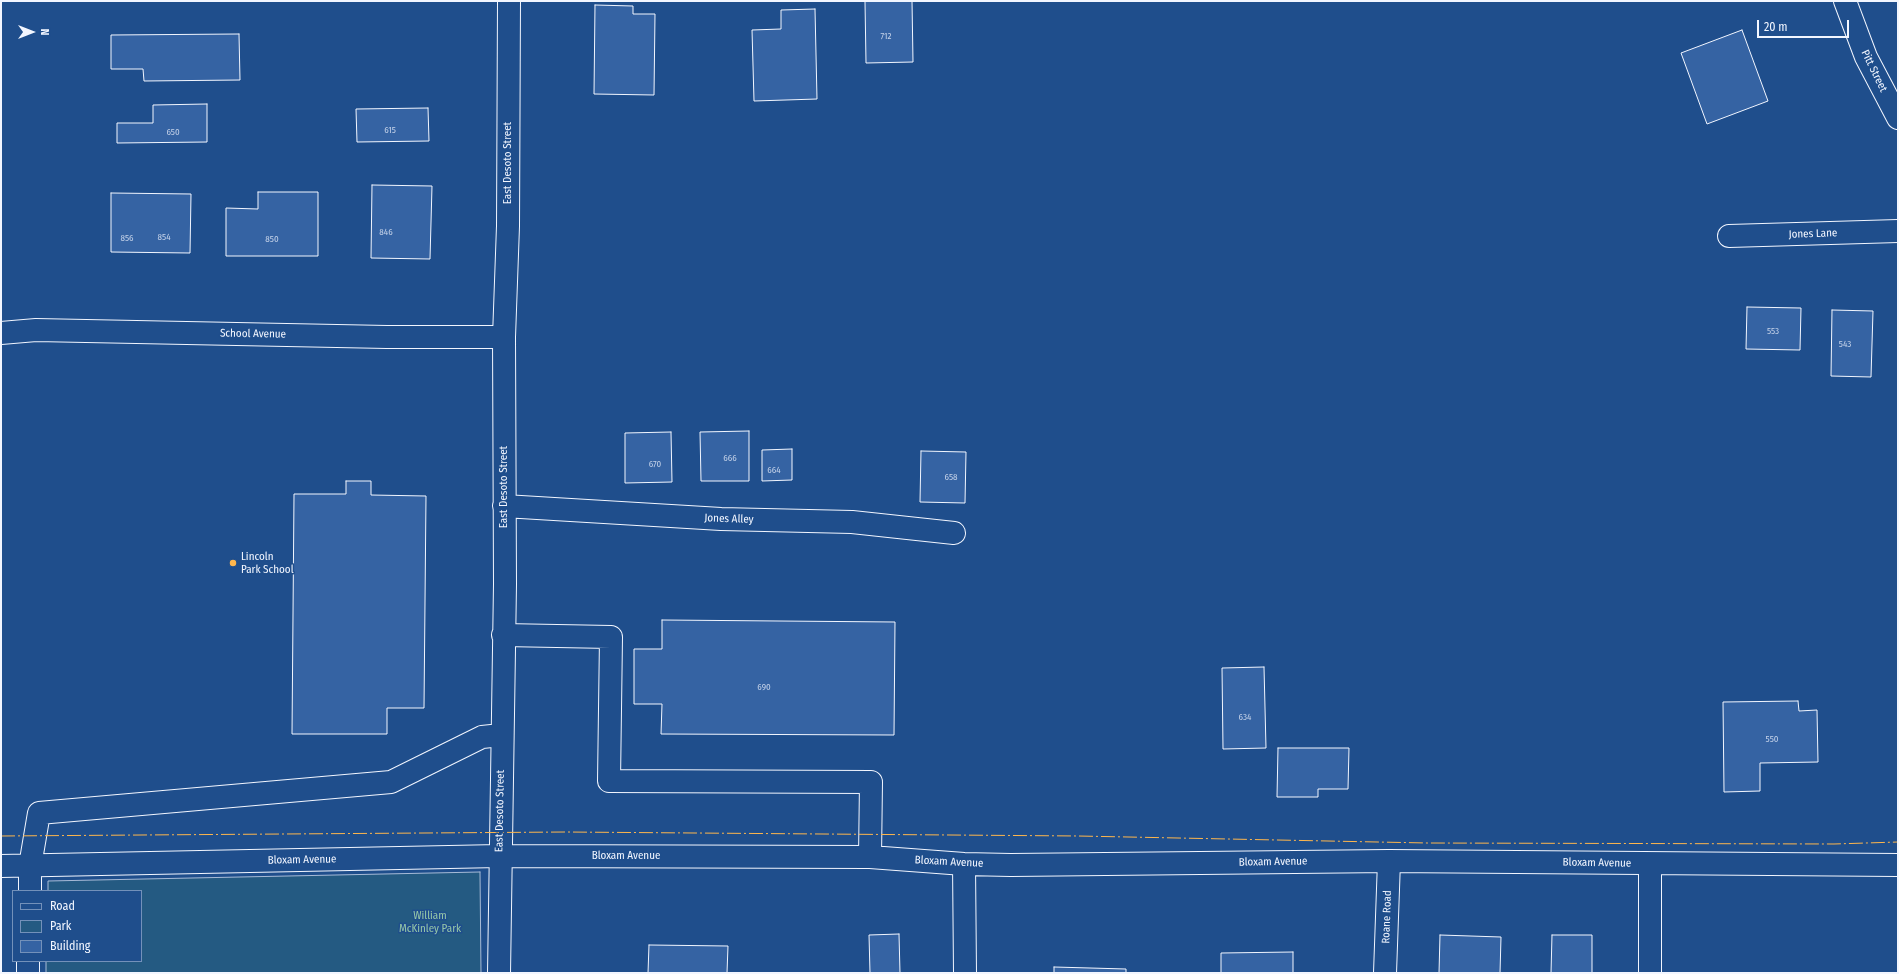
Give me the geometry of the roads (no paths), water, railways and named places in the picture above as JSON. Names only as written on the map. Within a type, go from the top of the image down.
[{"type":"street","name":"East Desoto Street","points":[[499,973],[499,856],[505,584],[504,337],[508,226],[509,1]]},
{"type":"street","name":"Pitt Street","points":[[1844,1],[1866,57],[1898,118]]},
{"type":"street","name":"Jones Lane","points":[[1729,236],[1898,231]]},
{"type":"street","name":"School Avenue","points":[[1,333],[36,330],[387,337],[504,337]]},
{"type":"street","name":"Jones Alley","points":[[504,506],[721,519],[852,522],[954,533]]},
{"type":"street","points":[[503,635],[611,637],[609,781],[871,782],[870,857]]},
{"type":"street","points":[[30,890],[30,866],[39,813],[391,782],[482,737],[501,735]]},
{"type":"street","name":"Bloxam Avenue","points":[[1,866],[499,856],[870,857],[964,864],[1389,861],[1898,866]]},
{"type":"street","name":"Roane Road","points":[[1385,973],[1389,861]]},
{"type":"street","points":[[964,864],[965,973]]},
{"type":"street","points":[[1650,864],[1650,973]]},
{"type":"street","points":[[28,962],[28,973]]},
{"type":"place","name":"Lincoln Park School","points":[[233,563]]},
{"type":"park label","name":"William McKinley Park","points":[[430,922]]}]
